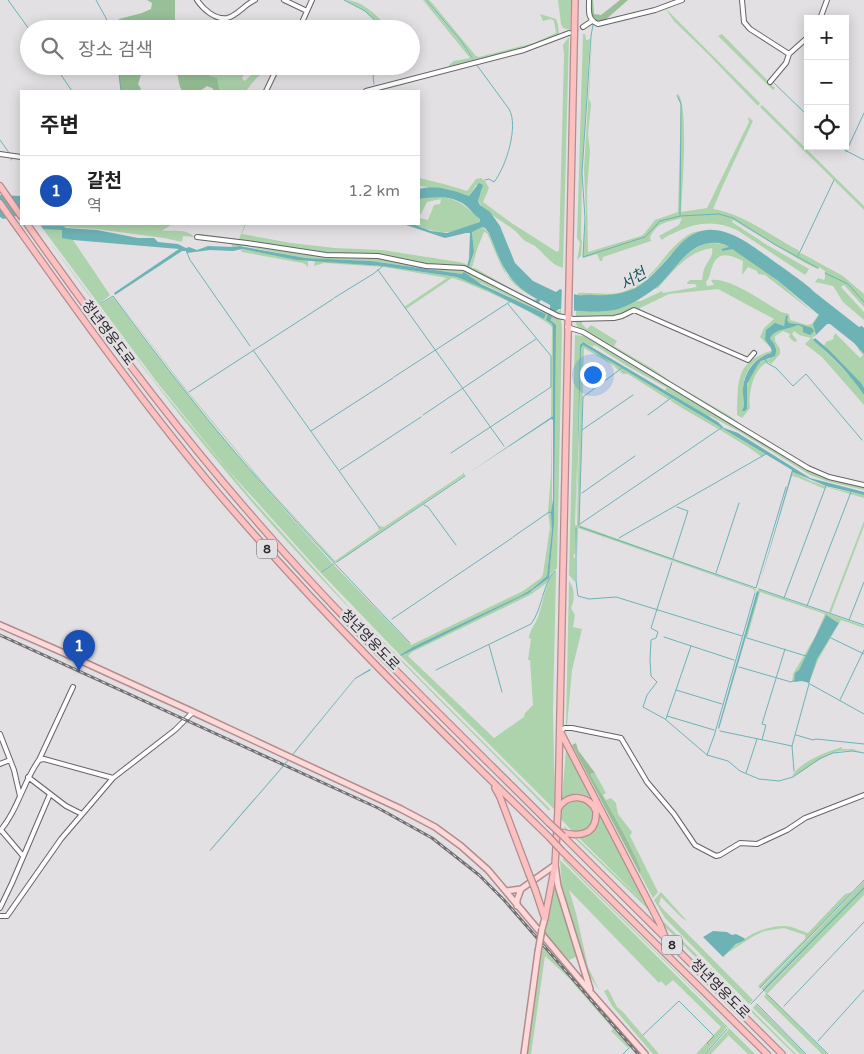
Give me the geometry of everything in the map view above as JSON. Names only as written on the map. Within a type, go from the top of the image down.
[{"type":"highway","points":[[544,918],[555,865],[558,811],[575,0]]},
{"type":"highway","points":[[0,186],[20,215]]},
{"type":"highway","name":"청년영웅도로","points":[[0,203],[122,373],[239,517],[312,598],[490,780],[767,1054]]},
{"type":"highway","name":"청년영웅도로","points":[[28,225],[147,390],[246,510],[301,572],[366,640],[782,1054]]},
{"type":"highway","points":[[559,730],[656,916],[665,939]]},
{"type":"highway","points":[[490,780],[500,797],[544,918]]},
{"type":"highway","points":[[558,811],[564,802],[576,797],[588,801],[596,811],[595,822],[585,834],[561,834]]},
{"type":"main road","points":[[0,625],[193,712],[401,809],[435,827],[476,859],[505,890],[645,1054]]},
{"type":"main road","points":[[505,890],[515,891],[521,889],[555,865],[558,886],[592,994]]},
{"type":"main road","points":[[517,906],[521,889]]},
{"type":"main road","points":[[524,1054],[544,918]]},
{"type":"street","points":[[197,0],[210,14],[227,18],[247,3],[255,0]]},
{"type":"street","points":[[284,0],[307,11]]},
{"type":"street","points":[[303,20],[312,0]]},
{"type":"street","points":[[590,0],[590,18],[598,24],[654,10],[682,0]]},
{"type":"street","points":[[742,0],[744,22],[750,29],[789,54]]},
{"type":"street","points":[[821,15],[827,0]]},
{"type":"street","points":[[583,27],[592,20]]},
{"type":"street","points":[[370,90],[524,50],[569,33]]},
{"type":"street","points":[[770,82],[786,63],[789,54],[804,41]]},
{"type":"street","points":[[266,90],[274,75]]},
{"type":"street","points":[[0,154],[20,157]]},
{"type":"street","points":[[197,237],[247,242],[326,255],[378,256],[426,266],[464,268],[558,316],[568,318],[618,317],[634,310],[748,360],[754,353]]},
{"type":"street","points":[[567,327],[583,332],[814,471],[829,477],[864,485]]},
{"type":"street","points":[[23,856],[0,830],[13,813],[28,777],[39,760],[73,687]]},
{"type":"street","points":[[0,920],[2,916],[7,916],[61,839],[114,778],[175,730],[193,712]]},
{"type":"street","points":[[559,730],[572,728],[622,738],[648,782],[674,814],[695,845],[716,856],[740,843],[757,844],[787,830],[805,818],[864,795]]},
{"type":"street","points":[[0,734],[1,741],[14,770],[20,796]]},
{"type":"street","points":[[39,760],[44,759],[114,778]]},
{"type":"street","points":[[0,764],[10,760]]},
{"type":"street","points":[[28,777],[66,806],[82,814]]},
{"type":"street","points":[[0,908],[50,794]]},
{"type":"green space","points":[[147,0],[175,0],[175,20],[118,20],[151,9],[152,3]]},
{"type":"green space","points":[[345,0],[364,6],[380,20],[375,20],[365,11]]},
{"type":"green space","points":[[423,0],[461,42],[474,61],[450,67],[449,65],[454,61],[470,58]]},
{"type":"green space","points":[[426,0],[433,4],[476,56],[479,57],[534,43],[556,33],[554,21],[551,19],[543,21],[540,14],[556,19],[559,36],[525,48],[475,60]]},
{"type":"green space","points":[[558,0],[571,0],[570,30],[563,28],[561,24]]},
{"type":"green space","points":[[590,0],[593,0],[594,14],[601,15],[620,0],[628,0],[602,23],[596,22],[591,15]]},
{"type":"green space","points":[[665,8],[760,103],[758,106],[674,21]]},
{"type":"green space","points":[[215,17],[228,18],[228,20],[213,20]]},
{"type":"green space","points":[[583,34],[585,34],[586,40],[590,39],[582,173],[582,242],[581,256],[577,260],[580,243],[577,238]]},
{"type":"green space","points":[[722,34],[775,88],[773,90],[718,36]]},
{"type":"green space","points":[[569,37],[563,268],[551,261],[535,246],[525,241],[514,230],[485,209],[478,200],[482,189],[476,185],[469,196],[449,189],[420,186],[420,178],[467,191],[476,179],[481,178],[489,188],[483,202],[557,252],[559,250],[563,45]]},
{"type":"green space","points":[[592,37],[589,99],[591,104],[588,134],[590,151],[587,191],[588,252],[641,236],[655,220],[678,212],[681,105],[676,95],[678,94],[681,101],[684,131],[681,212],[707,208],[749,122],[748,117],[753,121],[713,209],[746,220],[798,250],[800,253],[798,256],[801,253],[843,276],[864,294],[864,307],[844,285],[841,287],[864,312],[864,320],[843,302],[833,286],[815,282],[818,278],[824,280],[825,271],[805,263],[733,220],[732,222],[767,245],[809,269],[805,275],[737,230],[722,225],[706,223],[691,226],[662,240],[659,236],[679,225],[682,218],[660,225],[650,237],[651,241],[603,257],[602,261],[600,261],[597,254],[583,258],[586,217],[584,169]]},
{"type":"green space","points":[[119,75],[141,75],[138,84],[140,90],[121,90]]},
{"type":"green space","points":[[210,75],[243,75],[242,79],[245,81],[251,75],[261,75],[254,80],[247,90],[221,90]]},
{"type":"green space","points":[[210,75],[217,78],[221,90],[214,90],[207,86],[201,90],[182,90],[178,76]]},
{"type":"green space","points":[[762,105],[804,147],[804,150],[807,150],[864,206],[864,210],[760,107]]},
{"type":"green space","points":[[449,198],[460,203],[480,219],[480,222],[447,232],[440,232],[416,225],[420,225],[420,218],[428,220],[434,205],[440,204],[441,199],[427,202],[420,214],[420,199]]},
{"type":"green space","points":[[171,225],[162,231],[184,232],[192,234],[194,237],[183,236],[182,242],[97,229],[41,226]]},
{"type":"green space","points":[[246,225],[242,234],[291,243],[335,248],[382,250],[459,262],[470,266],[474,252],[472,231],[482,227],[489,233],[507,275],[537,299],[536,303],[470,269],[426,266],[377,255],[326,254],[196,236],[201,234],[239,239]],"holes":[[[484,232],[487,233],[504,272],[525,293],[537,299],[531,300],[472,268]]]},
{"type":"green space","points":[[43,229],[62,230],[68,238],[73,240],[110,295],[102,304],[113,297],[219,433],[333,564],[322,573],[334,565],[411,645],[523,591],[541,578],[550,527],[548,512],[552,419],[552,529],[547,576],[532,589],[520,596],[400,655],[320,572],[228,470],[156,381]]},
{"type":"green space","points":[[707,230],[694,235],[683,243],[653,274],[631,290],[612,296],[578,295],[578,293],[603,294],[628,290],[647,278],[680,241],[692,233]]},
{"type":"green space","points":[[43,233],[154,381],[251,498],[350,608],[550,809],[549,811],[347,606],[250,500],[159,388]]},
{"type":"green space","points":[[231,242],[326,255],[362,258],[378,257],[426,267],[463,269],[561,319],[557,568],[552,573],[548,582],[530,595],[412,652],[408,656],[494,738],[524,717],[525,713],[533,705],[530,660],[528,660],[530,632],[540,612],[547,585],[556,571],[553,709],[555,810],[401,656],[533,591],[549,578],[554,524],[556,325],[546,320],[552,324],[553,328],[554,414],[551,418],[552,327],[546,322],[505,300],[452,278],[406,309],[404,307],[447,278],[384,267],[324,263],[314,266],[315,261],[383,266],[457,277],[489,291],[544,319],[546,314],[462,274],[371,261],[306,258],[244,246],[232,247]]},
{"type":"green space","points":[[709,242],[726,245],[777,280],[814,313],[765,275],[758,274],[757,271],[748,267],[742,275],[743,261],[730,256],[722,256],[715,261],[706,282],[707,286],[714,285],[711,280],[728,282],[781,312],[789,314],[790,320],[807,325],[812,324],[818,315],[814,327],[816,335],[812,338],[861,387],[864,395],[864,405],[822,357],[805,344],[811,338],[799,335],[794,331],[792,334],[797,340],[796,342],[789,337],[790,334],[783,331],[775,336],[780,354],[771,364],[768,362],[759,370],[751,389],[750,408],[742,418],[737,415],[741,374],[751,361],[771,351],[771,348],[760,337],[764,328],[774,319],[718,289],[669,294],[640,308],[640,311],[633,308],[619,315],[576,316],[576,311],[617,309],[662,291],[663,293],[697,287],[695,284],[687,283],[690,280],[702,280],[704,268],[711,256],[712,248],[695,253],[676,268],[658,288],[654,289],[693,250]],"holes":[[[786,316],[789,323],[799,324],[812,329],[798,325],[776,332],[770,338],[776,347],[769,359],[760,363],[750,377],[746,393],[747,409],[742,411],[744,404],[743,391],[747,372],[759,358],[771,353],[772,350],[769,345],[771,327],[778,324],[784,327]]]},
{"type":"green space","points":[[240,249],[308,261],[308,267],[302,263],[242,252]]},
{"type":"green space","points":[[112,293],[189,393],[268,488],[335,561],[379,530],[379,526],[384,527],[463,474],[463,472],[465,475],[335,563],[267,488],[187,392]]},
{"type":"green space","points":[[539,302],[555,312],[561,310],[561,316],[537,304]]},
{"type":"green space","points":[[575,320],[582,320],[582,324],[587,329],[591,325],[617,341],[614,346],[828,476],[819,473],[581,329],[577,326]]},
{"type":"green space","points":[[835,333],[860,358],[863,355],[858,347],[864,354],[864,388],[824,346],[826,342],[834,339]]},
{"type":"green space","points":[[575,335],[584,336],[593,341],[799,466],[819,476],[864,487],[864,490],[810,475],[740,432],[710,416],[709,418],[665,390],[667,388],[596,346],[593,345],[593,347],[583,342],[581,343],[575,525],[577,525],[581,348],[583,345],[765,454],[762,457],[720,430],[720,428],[718,429],[677,405],[671,401],[671,398],[669,400],[628,374],[623,374],[620,372],[622,369],[619,371],[584,348],[579,525],[756,589],[755,592],[753,589],[578,528],[577,558],[576,528],[575,554],[573,555],[575,559],[575,582],[569,575]]},
{"type":"green space","points":[[794,471],[818,484],[864,495],[864,498],[826,487],[825,489],[792,476]]},
{"type":"green space","points":[[864,521],[864,526],[831,613],[829,612]]},
{"type":"green space","points":[[569,581],[574,594],[571,608],[575,615],[573,627],[582,629],[572,670],[567,726],[566,724]]},
{"type":"green space","points":[[758,589],[864,626],[864,628],[841,620],[818,660],[809,683],[813,667],[839,623],[832,618],[825,617],[794,682],[792,682],[793,674],[815,637],[825,614],[760,592],[747,638],[745,637]]},
{"type":"green space","points":[[576,743],[578,750],[595,773],[590,774],[630,846],[641,870],[640,874],[572,745]]},
{"type":"green space","points":[[842,747],[842,749],[853,749],[864,753],[842,751],[833,753],[792,777],[806,762]]},
{"type":"green space","points":[[566,749],[594,800],[582,794],[570,795],[562,799]]},
{"type":"green space","points":[[595,773],[606,793],[603,795],[606,800],[611,798],[616,803],[618,814],[632,832],[630,836],[658,892],[653,898],[640,874],[641,870],[630,845],[590,774]]},
{"type":"green space","points":[[578,798],[594,808],[594,813],[592,822],[587,829],[573,832],[561,819],[561,815],[565,805]]},
{"type":"green space","points":[[599,812],[654,915],[564,828],[564,826],[648,906],[578,837],[594,829],[598,822]]},
{"type":"green space","points":[[563,858],[588,884],[759,1054],[587,885]]},
{"type":"green space","points":[[560,860],[755,1054],[748,1054],[727,1034],[728,1036],[711,1054],[706,1054],[729,1029],[727,1027],[704,1054],[696,1054],[721,1027],[673,980],[666,986],[661,981],[659,983],[569,890],[588,967],[599,990],[587,972],[562,886]]},
{"type":"green space","points":[[864,881],[864,887],[766,988],[761,989]]},
{"type":"green space","points":[[554,889],[557,889],[578,956],[569,960],[545,933]]},
{"type":"green space","points":[[864,889],[864,895],[767,994],[764,991]]},
{"type":"green space","points":[[661,892],[687,921],[661,897],[659,904],[753,1000],[749,1004],[665,918],[654,900]]},
{"type":"green space","points":[[852,892],[760,988],[758,986],[805,939],[805,935],[784,928],[764,931],[726,954],[745,938],[768,928],[788,926],[808,933],[845,894]]},
{"type":"green space","points":[[664,922],[796,1054],[664,926]]},
{"type":"green space","points":[[543,947],[630,1046],[628,1048],[611,1031],[613,1029],[568,977],[545,956],[531,1054],[527,1054]]},
{"type":"green space","points":[[608,989],[617,1007],[659,1054],[653,1054],[612,1006],[604,991]]},
{"type":"green space","points":[[765,995],[769,996],[827,1054],[822,1054],[764,997]]},
{"type":"green space","points":[[756,1004],[805,1054],[800,1054],[753,1008]]},
{"type":"water","points":[[479,183],[483,185],[478,201],[480,205],[490,212],[500,226],[515,263],[533,281],[556,292],[560,289],[580,295],[607,295],[628,291],[645,281],[682,243],[695,233],[715,230],[731,234],[754,247],[811,288],[859,327],[862,326],[864,328],[864,354],[854,343],[830,324],[827,324],[816,335],[813,324],[819,315],[777,280],[732,249],[722,251],[722,249],[729,247],[718,243],[708,243],[691,251],[658,286],[631,304],[621,308],[599,311],[559,309],[555,312],[550,310],[550,305],[541,300],[537,304],[535,303],[537,299],[518,286],[512,279],[506,271],[485,228],[482,227],[472,232],[474,252],[469,267],[467,266],[470,233],[445,238],[406,225],[416,225],[431,231],[447,233],[480,222],[480,219],[465,205],[454,200],[437,197],[420,199],[420,189],[438,187],[469,196]]},
{"type":"water","points":[[0,195],[20,196],[20,215],[3,219],[0,217]]},
{"type":"water","points":[[41,226],[63,226],[66,228],[97,230],[138,238],[154,238],[158,242],[178,244],[197,250],[208,246],[239,246],[306,258],[371,261],[462,274],[464,272],[481,284],[546,314],[544,319],[457,277],[382,266],[297,260],[242,249],[187,253],[182,251],[115,295],[114,293],[179,249],[73,240],[62,238],[62,230],[43,229]]},
{"type":"water","points":[[548,314],[552,317],[550,320],[556,325],[554,524],[549,578],[529,593],[401,656],[413,647],[520,596],[532,589],[547,576],[552,529],[553,420],[551,419],[467,474],[553,416],[553,328],[552,324],[546,320]]},
{"type":"water","points":[[786,315],[789,323],[812,328],[814,331],[810,335],[803,332],[803,327],[798,325],[776,332],[770,338],[776,348],[775,356],[761,361],[757,366],[747,384],[747,409],[742,411],[744,406],[743,388],[746,376],[756,361],[771,353],[772,350],[765,339],[766,330],[775,323],[784,326]]},
{"type":"water","points":[[815,338],[861,383],[864,388],[864,395],[841,366],[813,340]]},
{"type":"water","points":[[583,342],[718,422],[724,428],[738,433],[810,478],[864,492],[864,495],[826,486],[793,472],[759,586],[792,470],[583,345],[581,348],[576,526],[580,345]]},
{"type":"water","points":[[757,591],[759,592],[719,729],[718,728]]},
{"type":"water","points":[[826,615],[839,623],[817,659],[809,683],[802,681],[794,682],[795,673],[799,670]]},
{"type":"water","points":[[370,669],[355,679],[283,767],[209,851],[355,678]]},
{"type":"water","points":[[864,887],[864,889],[764,991],[763,990]]},
{"type":"water","points":[[713,931],[727,932],[732,935],[736,934],[745,940],[736,944],[723,957],[703,937]]},
{"type":"pier","points":[[562,287],[574,291],[574,314],[561,312]]},
{"type":"waterway","points":[[8,0],[22,20]]},
{"type":"waterway","points":[[96,0],[107,20]]},
{"type":"waterway","points":[[344,0],[365,11],[374,20]]},
{"type":"waterway","points":[[426,0],[461,41],[474,60]]},
{"type":"waterway","points":[[593,25],[582,173],[585,218],[583,257],[645,237],[660,221],[680,216],[719,214],[733,218],[774,244],[818,268]]},
{"type":"waterway","points":[[476,64],[509,109],[513,125],[510,146],[503,167],[494,182],[489,179],[485,180]]},
{"type":"waterway","points":[[61,75],[71,90]]},
{"type":"waterway","points":[[119,75],[121,90]]},
{"type":"waterway","points":[[374,75],[374,84]]},
{"type":"waterway","points":[[773,82],[804,112]]},
{"type":"waterway","points":[[678,97],[681,104],[680,215]]},
{"type":"waterway","points":[[846,152],[864,113]]},
{"type":"waterway","points":[[0,140],[10,154]]},
{"type":"waterway","points":[[845,150],[864,160]]},
{"type":"waterway","points":[[798,256],[834,180]]},
{"type":"waterway","points":[[186,250],[190,260],[250,346]]},
{"type":"waterway","points":[[334,298],[384,265]]},
{"type":"waterway","points":[[378,270],[504,446]]},
{"type":"waterway","points":[[825,273],[848,284],[864,302]]},
{"type":"waterway","points":[[102,303],[113,296],[188,395],[248,468],[410,643]]},
{"type":"waterway","points":[[189,392],[333,299]]},
{"type":"waterway","points":[[394,377],[511,301]]},
{"type":"waterway","points":[[451,453],[551,387],[551,356],[508,304]]},
{"type":"waterway","points":[[423,415],[536,339]]},
{"type":"waterway","points":[[253,350],[379,527]]},
{"type":"waterway","points":[[765,359],[793,386],[806,374],[862,440]]},
{"type":"waterway","points":[[579,525],[583,397],[622,368]]},
{"type":"waterway","points":[[311,431],[393,378]]},
{"type":"waterway","points":[[582,430],[633,395]]},
{"type":"waterway","points":[[648,415],[671,398]]},
{"type":"waterway","points":[[340,470],[421,417]]},
{"type":"waterway","points":[[580,524],[721,428]]},
{"type":"waterway","points":[[619,538],[766,454]]},
{"type":"waterway","points":[[582,493],[635,456]]},
{"type":"waterway","points":[[337,562],[465,476]]},
{"type":"waterway","points":[[784,598],[826,486]]},
{"type":"waterway","points":[[580,527],[756,588],[786,487]]},
{"type":"waterway","points":[[807,606],[851,492]]},
{"type":"waterway","points":[[716,573],[739,503]]},
{"type":"waterway","points":[[424,505],[428,507],[456,545]]},
{"type":"waterway","points":[[673,558],[688,511],[677,507]]},
{"type":"waterway","points":[[513,537],[549,512],[552,513]]},
{"type":"waterway","points":[[576,528],[576,581],[578,596],[589,599],[616,597],[742,636]]},
{"type":"waterway","points":[[392,619],[512,538]]},
{"type":"waterway","points":[[672,562],[651,628],[658,632],[656,638],[651,640],[650,660],[651,676],[657,682],[647,695],[643,707],[665,719],[707,755],[728,761],[740,771],[759,779],[779,781],[793,777],[819,759],[833,753],[852,751],[864,753]]},
{"type":"waterway","points":[[322,572],[334,564]]},
{"type":"waterway","points":[[436,670],[531,624],[538,611],[547,583],[555,571]]},
{"type":"waterway","points":[[849,620],[864,582]]},
{"type":"waterway","points":[[759,589],[864,625]]},
{"type":"waterway","points":[[707,755],[755,593]]},
{"type":"waterway","points":[[664,637],[734,660]]},
{"type":"waterway","points":[[747,638],[806,656]]},
{"type":"waterway","points":[[831,638],[864,654]]},
{"type":"waterway","points":[[489,645],[502,692]]},
{"type":"waterway","points":[[666,719],[691,646]]},
{"type":"waterway","points":[[762,740],[766,725],[762,724],[785,649]]},
{"type":"waterway","points":[[840,700],[864,650]]},
{"type":"waterway","points":[[739,667],[793,681]]},
{"type":"waterway","points":[[794,771],[792,746],[809,679]]},
{"type":"waterway","points":[[810,684],[864,714]]},
{"type":"waterway","points":[[676,690],[722,704]]},
{"type":"waterway","points":[[667,716],[714,730]]},
{"type":"waterway","points":[[720,731],[792,746]]},
{"type":"waterway","points":[[796,735],[813,740],[864,744]]},
{"type":"waterway","points":[[746,773],[757,739]]},
{"type":"waterway","points":[[760,988],[864,880]]},
{"type":"waterway","points":[[784,1006],[864,922]]},
{"type":"waterway","points":[[751,1004],[764,990]]},
{"type":"waterway","points":[[818,1041],[864,990]]},
{"type":"waterway","points":[[766,994],[828,1054]]},
{"type":"waterway","points":[[643,1035],[679,1001],[714,1036],[708,1044]]},
{"type":"waterway","points":[[757,1004],[806,1054]]},
{"type":"waterway","points":[[705,1054],[727,1029]]},
{"type":"waterway","points":[[623,1054],[629,1048]]},
{"type":"tunnel","points":[[569,33],[583,27]]},
{"type":"railway","points":[[0,635],[378,808],[432,838],[479,875],[504,900],[638,1054]]},
{"type":"place","name":"갈천","points":[[79,671]]},
{"type":"water label","name":"서천","points":[[633,279]]}]
